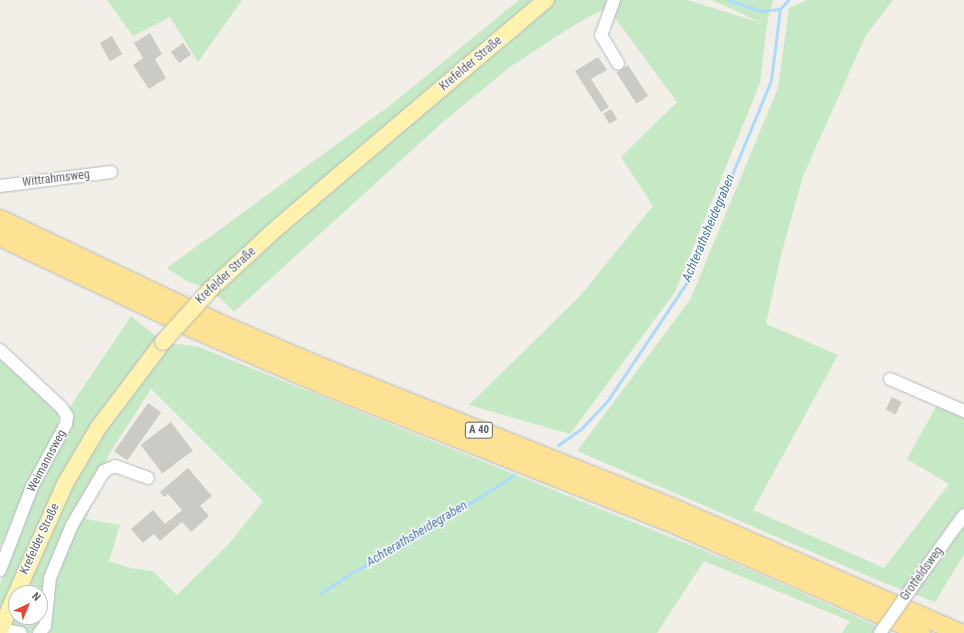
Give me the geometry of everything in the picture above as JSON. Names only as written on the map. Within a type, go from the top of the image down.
[{"type":"highway","name":"A 40","points":[[0,219],[221,324],[300,358],[686,513],[961,633]]},
{"type":"highway","name":"A 40","points":[[0,237],[216,339],[325,386],[664,520],[921,633]]},
{"type":"main road","name":"Krefelder Straße","points":[[0,629],[65,484],[98,428],[163,342],[211,289],[278,227],[546,0]]},
{"type":"street","points":[[614,0],[600,35],[618,63]]},
{"type":"street","name":"Wittrahmsweg","points":[[0,186],[111,172]]},
{"type":"street","name":"Weimannsweg","points":[[0,350],[61,407],[67,416],[66,424],[32,487],[0,570]]},
{"type":"street","points":[[890,379],[964,411]]},
{"type":"street","points":[[39,633],[45,626],[50,578],[72,525],[104,471],[115,466],[148,478]]},
{"type":"street","name":"Grotfeldsweg","points":[[880,633],[964,515]]},
{"type":"street","points":[[0,629],[21,633]]},
{"type":"green space","points":[[107,0],[242,0],[198,62],[170,17],[133,36]]},
{"type":"green space","points":[[519,0],[687,0],[762,23],[712,0],[773,0],[767,24],[760,83],[675,292],[570,434],[469,405],[580,296],[653,206],[621,157],[677,102],[607,7],[571,27],[510,67],[444,121],[234,312],[211,289],[188,282],[167,268],[392,104]]},
{"type":"green space","points":[[807,0],[893,0],[866,35],[803,176],[780,259],[766,324],[838,355],[753,510],[884,568],[949,484],[907,459],[937,405],[964,415],[964,554],[935,602],[882,582],[577,451],[690,300],[778,88],[789,8]]},
{"type":"green space","points":[[131,316],[163,342],[199,347],[732,562],[892,633],[842,633],[850,621],[704,561],[657,633],[15,633],[0,629],[8,608],[8,625],[48,625],[48,585],[8,585],[8,604],[0,609],[0,584],[38,483],[69,428],[70,407]],"holes":[[[151,389],[263,501],[229,544],[177,595],[153,571],[130,568],[109,561],[120,525],[86,519],[109,454]]]},
{"type":"green space","points":[[0,360],[42,397],[58,414],[58,427],[0,547]]},
{"type":"building","points":[[150,33],[162,54],[155,59],[166,78],[149,89],[133,65],[143,58],[134,43]]},
{"type":"building","points":[[112,36],[122,54],[110,61],[100,43]]},
{"type":"building","points":[[183,43],[191,54],[179,63],[171,52]]},
{"type":"building","points":[[598,57],[607,70],[591,79],[609,107],[601,112],[575,71]]},
{"type":"building","points":[[628,65],[648,96],[636,104],[616,73]]},
{"type":"building","points":[[611,109],[617,119],[609,124],[603,114]]},
{"type":"building","points":[[892,397],[902,402],[895,414],[886,409]]},
{"type":"building","points":[[148,403],[161,412],[127,461],[114,451]]},
{"type":"building","points":[[171,422],[193,451],[162,474],[141,445]]},
{"type":"building","points":[[188,468],[212,496],[200,506],[209,516],[191,532],[182,522],[160,541],[154,534],[143,543],[131,529],[153,510],[165,524],[182,510],[168,494],[164,497],[160,492]]},
{"type":"waterway","points":[[728,0],[761,11],[780,9]]},
{"type":"waterway","name":"Achterathsheidegraben","points":[[558,445],[581,429],[608,400],[689,279],[771,80],[780,9],[788,0]]},
{"type":"waterway","name":"Achterathsheidegraben","points":[[321,593],[353,572],[415,539],[514,475]]}]
